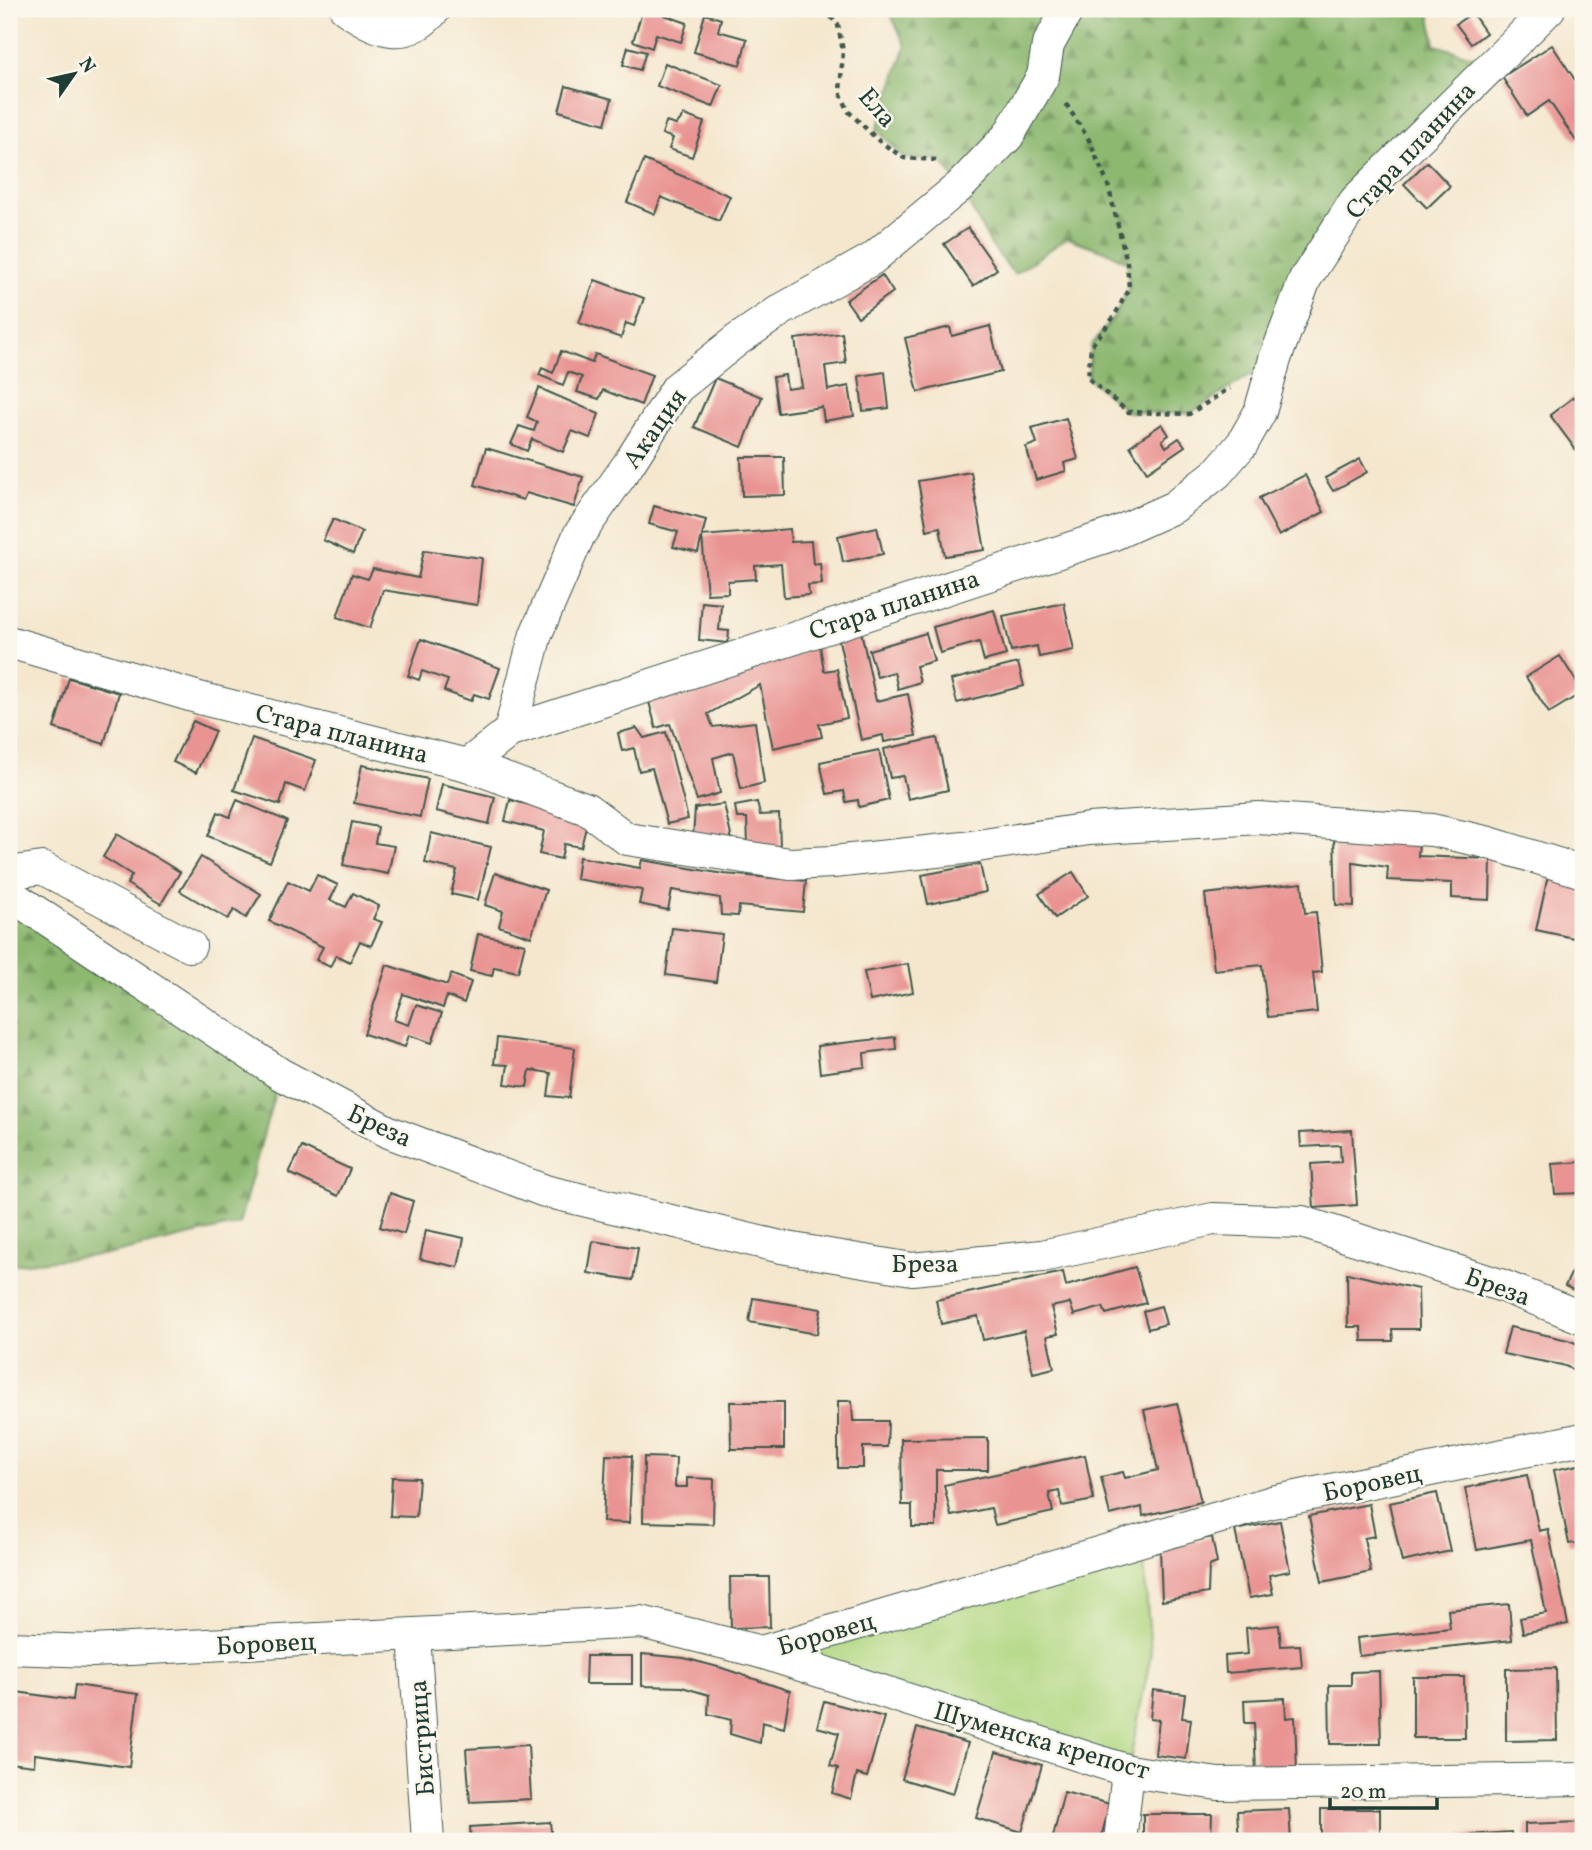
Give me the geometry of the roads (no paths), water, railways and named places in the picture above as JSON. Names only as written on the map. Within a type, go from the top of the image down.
[{"type":"street","points":[[346,9],[384,30],[405,29],[422,24],[435,9]]},
{"type":"street","name":"Акация","points":[[510,732],[536,634],[579,535],[677,388],[737,340],[781,310],[872,259],[955,190],[1009,136],[1043,76],[1048,45],[1068,9]]},
{"type":"street","name":"Стара планина","points":[[9,642],[203,699],[467,765],[510,732],[1114,534],[1174,507],[1217,472],[1242,444],[1260,412],[1275,359],[1305,279],[1356,200],[1549,9]]},
{"type":"street","points":[[467,765],[587,809],[627,839],[790,864],[964,848],[1089,829],[1258,818],[1432,830],[1486,842],[1583,872]]},
{"type":"street","points":[[9,873],[42,868],[190,946]]},
{"type":"street","name":"Бреза","points":[[9,894],[280,1074],[389,1132],[545,1191],[781,1247],[912,1269],[1042,1256],[1213,1219],[1302,1222],[1503,1286],[1583,1318]]},
{"type":"street","name":"Боровец","points":[[9,1647],[92,1651],[641,1622],[761,1652],[1272,1502],[1583,1439]]},
{"type":"street","name":"Бистрица","points":[[414,1634],[428,1841]]},
{"type":"street","name":"Шуменска крепост","points":[[761,1652],[1128,1771],[1218,1784],[1583,1779]]},
{"type":"street","points":[[1120,1841],[1128,1771]]}]
